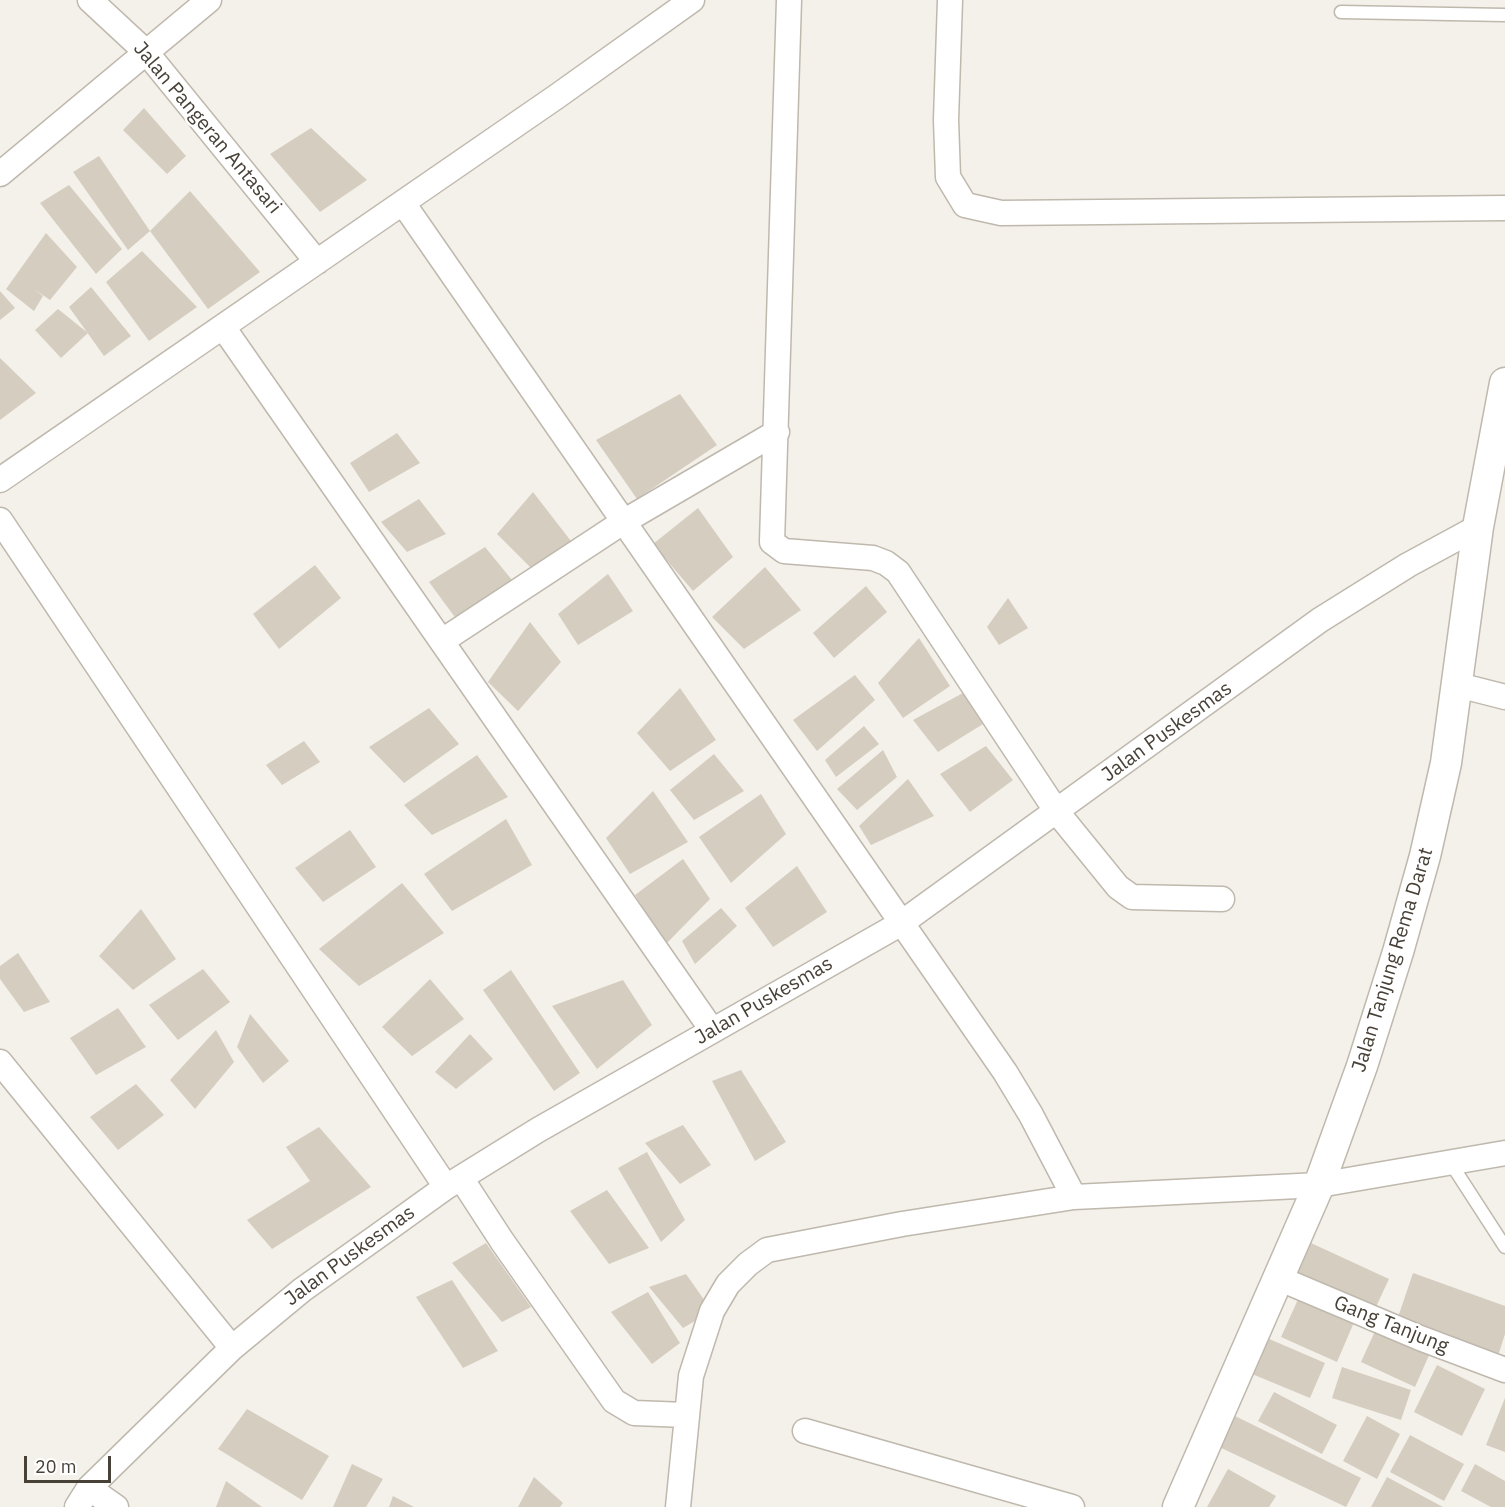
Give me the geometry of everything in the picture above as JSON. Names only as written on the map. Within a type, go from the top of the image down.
[{"type":"street","name":"Jalan Pangeran Antasari","points":[[90,0],[146,52],[317,262]]},
{"type":"street","points":[[0,174],[208,0]]},
{"type":"street","points":[[0,480],[403,203],[692,0]]},
{"type":"street","points":[[789,0],[772,542],[784,551],[873,558],[886,563],[898,572],[1057,812],[1118,887],[1132,897],[1222,899]]},
{"type":"street","points":[[950,0],[946,120],[948,177],[965,205],[1001,213],[1505,208]]},
{"type":"street","points":[[403,203],[900,924],[1005,1072],[1031,1115],[1074,1197]]},
{"type":"street","points":[[223,327],[712,1030]]},
{"type":"street","name":"Jalan Tanjung Rema Darat","points":[[1178,1507],[1320,1185],[1362,1066],[1425,856],[1446,763],[1478,527],[1505,383]]},
{"type":"street","points":[[442,641],[623,522],[777,432]]},
{"type":"street","points":[[0,520],[453,1183],[502,1241],[615,1401],[634,1413],[686,1415]]},
{"type":"street","name":"Jalan Puskesmas","points":[[83,1498],[232,1348],[302,1290],[453,1183],[538,1130],[900,924],[1320,620],[1408,565],[1478,527]]},
{"type":"street","points":[[1458,684],[1505,697]]},
{"type":"street","points":[[4,1074],[232,1348]]},
{"type":"street","points":[[678,1507],[691,1376],[712,1311],[728,1284],[748,1264],[767,1250],[890,1226],[1074,1197],[1320,1185],[1505,1153]]},
{"type":"street","name":"Gang Tanjung","points":[[1278,1278],[1420,1338],[1505,1370]]},
{"type":"street","points":[[805,1431],[1072,1507]]},
{"type":"street","points":[[83,1498],[116,1507]]},
{"type":"lane","points":[[1341,12],[1505,15]]},
{"type":"lane","points":[[1449,1162],[1505,1247]]},
{"type":"building","points":[[144,108],[186,156],[167,174],[123,130]]},
{"type":"building","points":[[311,128],[367,180],[320,212],[270,154]]},
{"type":"building","points":[[99,156],[150,231],[128,250],[73,172]]},
{"type":"building","points":[[69,185],[122,249],[96,274],[40,203]]},
{"type":"building","points":[[190,191],[260,272],[208,309],[150,231]]},
{"type":"building","points":[[46,233],[77,267],[50,300],[34,289],[43,296],[34,311],[6,289]]},
{"type":"building","points":[[142,251],[197,307],[149,341],[106,282]]},
{"type":"building","points":[[91,287],[131,336],[104,356],[69,307]]},
{"type":"building","points":[[0,291],[15,308],[0,320]]},
{"type":"building","points":[[58,309],[88,333],[61,358],[35,330]]},
{"type":"building","points":[[0,358],[36,393],[0,420]]},
{"type":"building","points":[[680,394],[717,445],[637,499],[596,440]]},
{"type":"building","points":[[397,433],[420,463],[369,492],[350,463]]},
{"type":"building","points":[[533,492],[574,545],[540,577],[497,534]]},
{"type":"building","points":[[419,499],[446,534],[407,552],[381,522]]},
{"type":"building","points":[[698,508],[733,557],[693,591],[653,544]]},
{"type":"building","points":[[485,547],[512,580],[457,620],[429,582]]},
{"type":"building","points":[[315,565],[341,598],[279,649],[253,614]]},
{"type":"building","points":[[765,567],[801,610],[744,649],[712,617]]},
{"type":"building","points":[[608,574],[633,611],[578,645],[558,614]]},
{"type":"building","points":[[866,586],[887,612],[834,658],[813,633]]},
{"type":"building","points":[[1008,598],[1028,628],[999,645],[987,627]]},
{"type":"building","points":[[530,622],[561,662],[518,711],[488,682]]},
{"type":"building","points":[[919,638],[950,686],[903,718],[878,683]]},
{"type":"building","points":[[855,675],[875,700],[817,751],[793,720]]},
{"type":"building","points":[[680,688],[716,740],[670,771],[637,733]]},
{"type":"building","points":[[963,693],[983,724],[938,752],[913,720]]},
{"type":"building","points":[[429,708],[459,744],[404,783],[369,747]]},
{"type":"building","points":[[864,726],[879,744],[836,777],[825,760]]},
{"type":"building","points":[[304,741],[320,762],[282,785],[266,765]]},
{"type":"building","points":[[986,746],[1013,780],[970,812],[940,774]]},
{"type":"building","points":[[883,750],[897,777],[857,810],[837,789]]},
{"type":"building","points":[[714,754],[744,791],[694,820],[670,790]]},
{"type":"building","points":[[477,755],[508,797],[432,835],[404,805]]},
{"type":"building","points":[[908,779],[934,816],[871,845],[859,826]]},
{"type":"building","points":[[653,791],[688,842],[630,874],[606,838]]},
{"type":"building","points":[[761,794],[786,834],[731,883],[699,837]]},
{"type":"building","points":[[506,819],[532,865],[452,911],[424,874]]},
{"type":"building","points":[[350,830],[376,867],[323,902],[295,868]]},
{"type":"building","points":[[683,859],[710,899],[665,945],[635,895]]},
{"type":"building","points":[[797,866],[827,912],[773,947],[745,908]]},
{"type":"building","points":[[402,883],[444,933],[359,986],[319,949]]},
{"type":"building","points":[[721,908],[737,926],[695,964],[682,941]]},
{"type":"building","points":[[141,909],[176,959],[133,990],[99,956]]},
{"type":"building","points":[[18,953],[50,1002],[24,1012],[0,979],[0,966]]},
{"type":"building","points":[[203,969],[230,1002],[178,1040],[149,1005]]},
{"type":"building","points":[[511,970],[580,1073],[554,1091],[483,990]]},
{"type":"building","points":[[430,979],[464,1019],[412,1056],[382,1027]]},
{"type":"building","points":[[623,980],[652,1025],[597,1069],[552,1006]]},
{"type":"building","points":[[118,1008],[146,1047],[96,1075],[70,1038]]},
{"type":"building","points":[[250,1014],[289,1061],[263,1083],[237,1047]]},
{"type":"building","points":[[216,1030],[234,1062],[195,1109],[170,1080]]},
{"type":"building","points":[[470,1034],[493,1059],[456,1089],[435,1072]]},
{"type":"building","points":[[741,1070],[786,1142],[755,1161],[712,1081]]},
{"type":"building","points":[[136,1084],[164,1115],[118,1150],[90,1117]]},
{"type":"building","points":[[683,1125],[711,1165],[680,1184],[645,1143]]},
{"type":"building","points":[[319,1127],[371,1187],[272,1249],[247,1220],[310,1181],[286,1147]]},
{"type":"building","points":[[647,1152],[685,1220],[661,1242],[618,1168]]},
{"type":"building","points":[[607,1190],[649,1248],[609,1264],[570,1211]]},
{"type":"building","points":[[486,1243],[531,1307],[502,1322],[452,1263]]},
{"type":"building","points":[[1311,1243],[1389,1279],[1374,1311],[1296,1275]]},
{"type":"building","points":[[1413,1273],[1505,1306],[1505,1334],[1497,1359],[1396,1323]]},
{"type":"building","points":[[686,1274],[712,1311],[683,1328],[649,1287]]},
{"type":"building","points":[[452,1280],[498,1351],[463,1368],[416,1297]]},
{"type":"building","points":[[648,1292],[680,1343],[652,1364],[611,1312]]},
{"type":"building","points":[[1300,1295],[1355,1320],[1337,1362],[1281,1337]]},
{"type":"building","points":[[1376,1329],[1430,1353],[1415,1387],[1361,1362]]},
{"type":"building","points":[[1267,1338],[1325,1363],[1310,1398],[1252,1374]]},
{"type":"building","points":[[1437,1365],[1485,1389],[1462,1436],[1414,1412]]},
{"type":"building","points":[[1342,1367],[1411,1390],[1401,1420],[1332,1398]]},
{"type":"building","points":[[1274,1392],[1337,1425],[1322,1454],[1258,1421]]},
{"type":"building","points":[[1505,1398],[1505,1452],[1486,1445]]},
{"type":"building","points":[[247,1409],[329,1456],[302,1500],[218,1449]]},
{"type":"building","points":[[1231,1414],[1361,1478],[1346,1507],[1215,1445]]},
{"type":"building","points":[[1367,1416],[1400,1434],[1377,1479],[1343,1461]]},
{"type":"building","points":[[1410,1435],[1464,1464],[1444,1501],[1390,1472]]},
{"type":"building","points":[[352,1464],[383,1479],[366,1507],[333,1507]]},
{"type":"building","points":[[1475,1464],[1505,1481],[1505,1507],[1491,1507],[1461,1491]]},
{"type":"building","points":[[1228,1469],[1276,1496],[1269,1507],[1207,1507]]},
{"type":"building","points":[[534,1477],[563,1503],[560,1507],[518,1507]]},
{"type":"building","points":[[1387,1477],[1443,1507],[1371,1507]]},
{"type":"building","points":[[226,1481],[262,1507],[216,1507]]},
{"type":"building","points":[[393,1496],[414,1507],[389,1507]]}]
